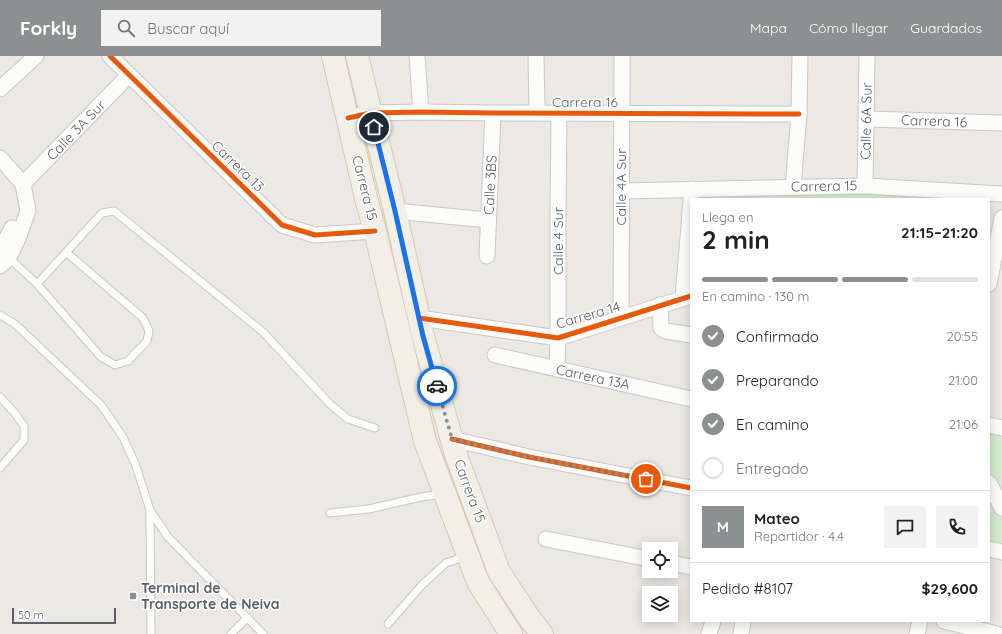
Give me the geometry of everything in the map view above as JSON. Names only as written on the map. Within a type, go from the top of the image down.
[{"type":"main road","name":"Carrera 15","points":[[333,56],[425,441],[478,582],[511,634]]},
{"type":"main road","name":"Carrera 15","points":[[357,56],[395,211],[423,336],[456,455],[499,572],[530,619],[542,634]]},
{"type":"street","name":"Carrera 13","points":[[110,56],[282,225],[315,235],[375,231]]},
{"type":"street","points":[[417,56],[421,112]]},
{"type":"street","points":[[536,56],[536,113]]},
{"type":"street","name":"Calle 4A Sur","points":[[621,318],[622,56]]},
{"type":"street","points":[[793,187],[799,114],[800,56]]},
{"type":"street","name":"Calle 6A Sur","points":[[865,186],[867,56]]},
{"type":"street","points":[[0,89],[28,59]]},
{"type":"street","name":"Calle 3A Sur","points":[[23,184],[129,76]]},
{"type":"street","name":"Carrera 16","points":[[348,118],[371,113],[421,112],[799,114]]},
{"type":"street","name":"Calle 3BS","points":[[487,256],[494,113]]},
{"type":"street","name":"Calle 4 Sur","points":[[557,369],[560,113]]},
{"type":"street","name":"Carrera 16","points":[[867,119],[1002,123]]},
{"type":"street","points":[[0,158],[23,184],[23,208],[19,236],[3,258]]},
{"type":"street","points":[[0,171],[16,189],[23,208]]},
{"type":"street","name":"Carrera 15","points":[[621,191],[865,186],[932,194],[1002,194]]},
{"type":"street","points":[[692,189],[692,198]]},
{"type":"street","points":[[395,211],[488,220]]},
{"type":"street","points":[[990,279],[1002,218]]},
{"type":"street","points":[[687,297],[690,232]]},
{"type":"street","name":"Carrera 14","points":[[419,318],[558,338],[687,297]]},
{"type":"street","points":[[660,305],[661,328],[666,331],[690,335]]},
{"type":"street","name":"Carrera 13A","points":[[495,355],[690,399]]},
{"type":"street","points":[[990,425],[1002,428]]},
{"type":"street","points":[[452,439],[529,457],[690,484]]},
{"type":"street","points":[[990,485],[1002,508]]},
{"type":"street","points":[[546,539],[642,558]]},
{"type":"street","points":[[990,550],[1002,552]]},
{"type":"street","points":[[678,564],[690,566]]},
{"type":"street","points":[[709,634],[712,622]]},
{"type":"street","points":[[742,634],[743,622]]},
{"type":"street","points":[[917,634],[920,622]]},
{"type":"street","points":[[948,622],[997,634]]},
{"type":"lane","points":[[37,284],[102,213],[114,211],[263,332],[330,404],[348,419],[375,428]]},
{"type":"lane","points":[[3,258],[37,284],[101,357],[115,365],[128,361],[148,342],[149,331],[143,318],[67,253]]},
{"type":"lane","points":[[0,315],[15,324],[101,405],[123,437],[136,466],[150,510],[168,537],[263,634]]},
{"type":"lane","points":[[0,397],[14,412],[24,426],[24,440],[0,468]]},
{"type":"lane","points":[[330,513],[369,509],[444,493]]},
{"type":"lane","points":[[150,510],[151,634]]},
{"type":"lane","points":[[388,624],[420,586],[446,563],[467,556]]},
{"type":"lane","points":[[231,634],[247,618]]},
{"type":"green space","points":[[692,189],[933,190],[931,198],[691,198]]},
{"type":"green space","points":[[990,431],[1002,434],[1002,547],[990,545]]},
{"type":"cycle path","points":[[110,56],[282,225],[315,235],[375,231]]},
{"type":"cycle path","points":[[348,118],[371,113],[421,112],[799,114]]},
{"type":"cycle path","points":[[419,318],[558,338],[690,296]]},
{"type":"cycle path","points":[[452,439],[529,457],[690,488]]},
{"type":"way so far","points":[[437,386],[452,439],[529,457],[646,479]]},
{"type":"place","name":"Terminal de Transporte de Neiva","points":[[133,596]]},
{"type":"route","points":[[374,127],[395,211],[423,336],[437,386]]}]
